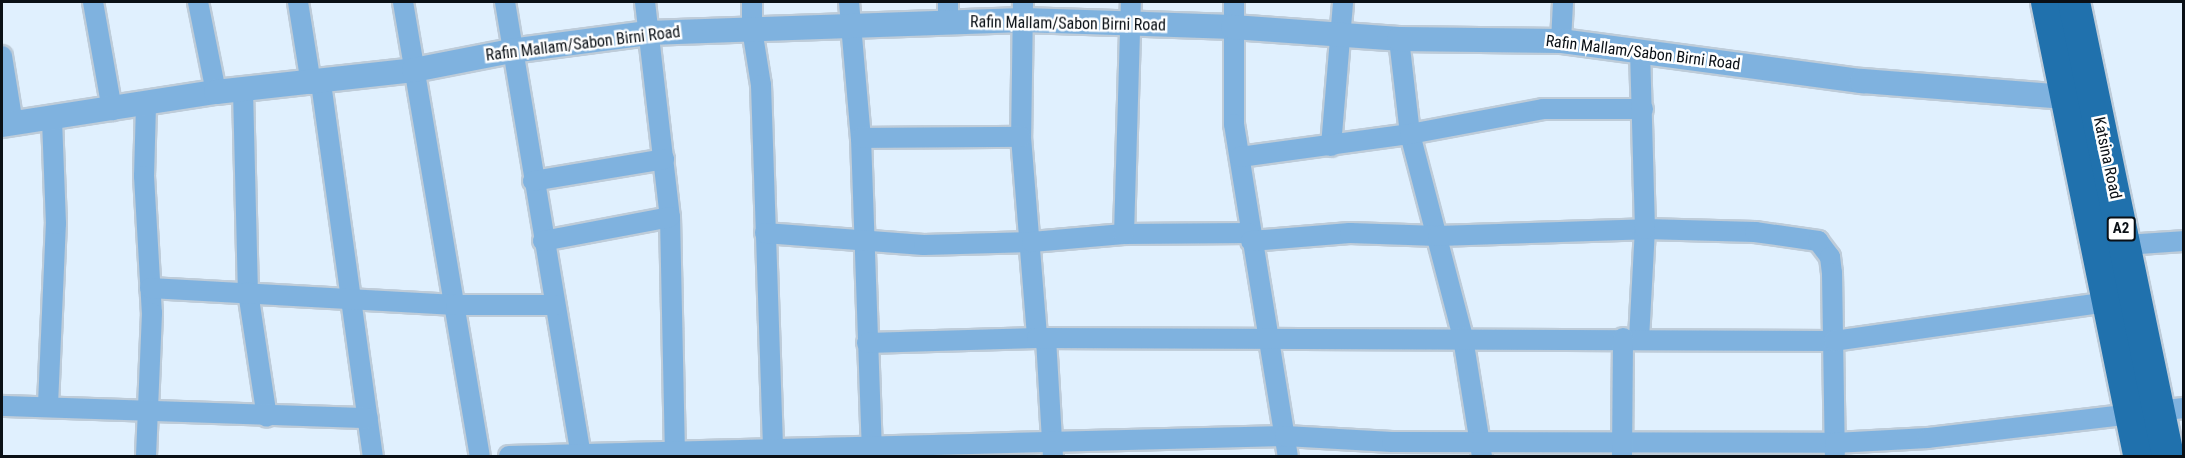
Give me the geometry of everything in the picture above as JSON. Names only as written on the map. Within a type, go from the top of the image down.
[{"type":"highway","name":"Katsina Road","points":[[2047,2],[2109,302],[2158,413],[2139,456]]},
{"type":"highway","name":"Katsina Road","points":[[2074,2],[2168,456]]},
{"type":"street","points":[[93,2],[112,110]]},
{"type":"street","points":[[198,2],[216,92]]},
{"type":"street","points":[[298,2],[316,83],[353,300],[373,456]]},
{"type":"street","points":[[403,2],[480,456]]},
{"type":"street","points":[[505,2],[543,242],[581,455]]},
{"type":"street","points":[[645,2],[670,217],[675,453]]},
{"type":"street","points":[[752,2],[752,29],[761,85],[773,452]]},
{"type":"street","points":[[849,2],[861,138],[871,452]]},
{"type":"street","points":[[1234,2],[1234,124],[1250,237],[1272,340],[1288,456]]},
{"type":"street","points":[[1331,146],[1343,2]]},
{"type":"street","points":[[1561,40],[1563,2]]},
{"type":"street","points":[[1023,11],[1021,136],[1052,449]]},
{"type":"street","name":"Rafin Mallam/Sabon Birni Road","points":[[7,124],[146,105],[216,92],[316,83],[414,70],[511,51],[648,33],[851,26],[948,12],[1023,11],[1131,13],[1233,27],[1399,39],[1561,40],[1862,81],[2066,97]]},
{"type":"street","points":[[1124,234],[1131,13]]},
{"type":"street","points":[[1399,39],[1410,134],[1463,338],[1481,450]]},
{"type":"street","points":[[1622,449],[1631,338],[1645,229],[1640,50]]},
{"type":"street","points":[[2,56],[7,124]]},
{"type":"street","points":[[243,90],[248,292],[267,417]]},
{"type":"street","points":[[146,105],[144,176],[150,288],[146,456]]},
{"type":"street","points":[[1240,157],[1410,134],[1543,109],[1643,109]]},
{"type":"street","points":[[48,405],[56,224],[52,118]]},
{"type":"street","points":[[861,138],[1021,136]]},
{"type":"street","points":[[533,181],[664,159]]},
{"type":"street","points":[[543,242],[670,217]]},
{"type":"street","points":[[765,234],[924,244],[1032,242],[1124,234],[1250,237],[1350,233],[1438,236],[1645,229],[1755,232],[1818,241],[1830,257],[1834,341],[1835,450]]},
{"type":"street","points":[[2124,246],[2184,241]]},
{"type":"street","points":[[150,288],[456,305],[555,305]]},
{"type":"street","points":[[867,343],[1042,338],[1272,340],[1631,338],[1834,341],[1997,321],[2109,302]]},
{"type":"street","points":[[2,406],[48,405],[267,417],[368,418]]},
{"type":"street","points":[[509,456],[1052,449],[1285,436],[1481,450],[1835,450],[2158,413]]}]
